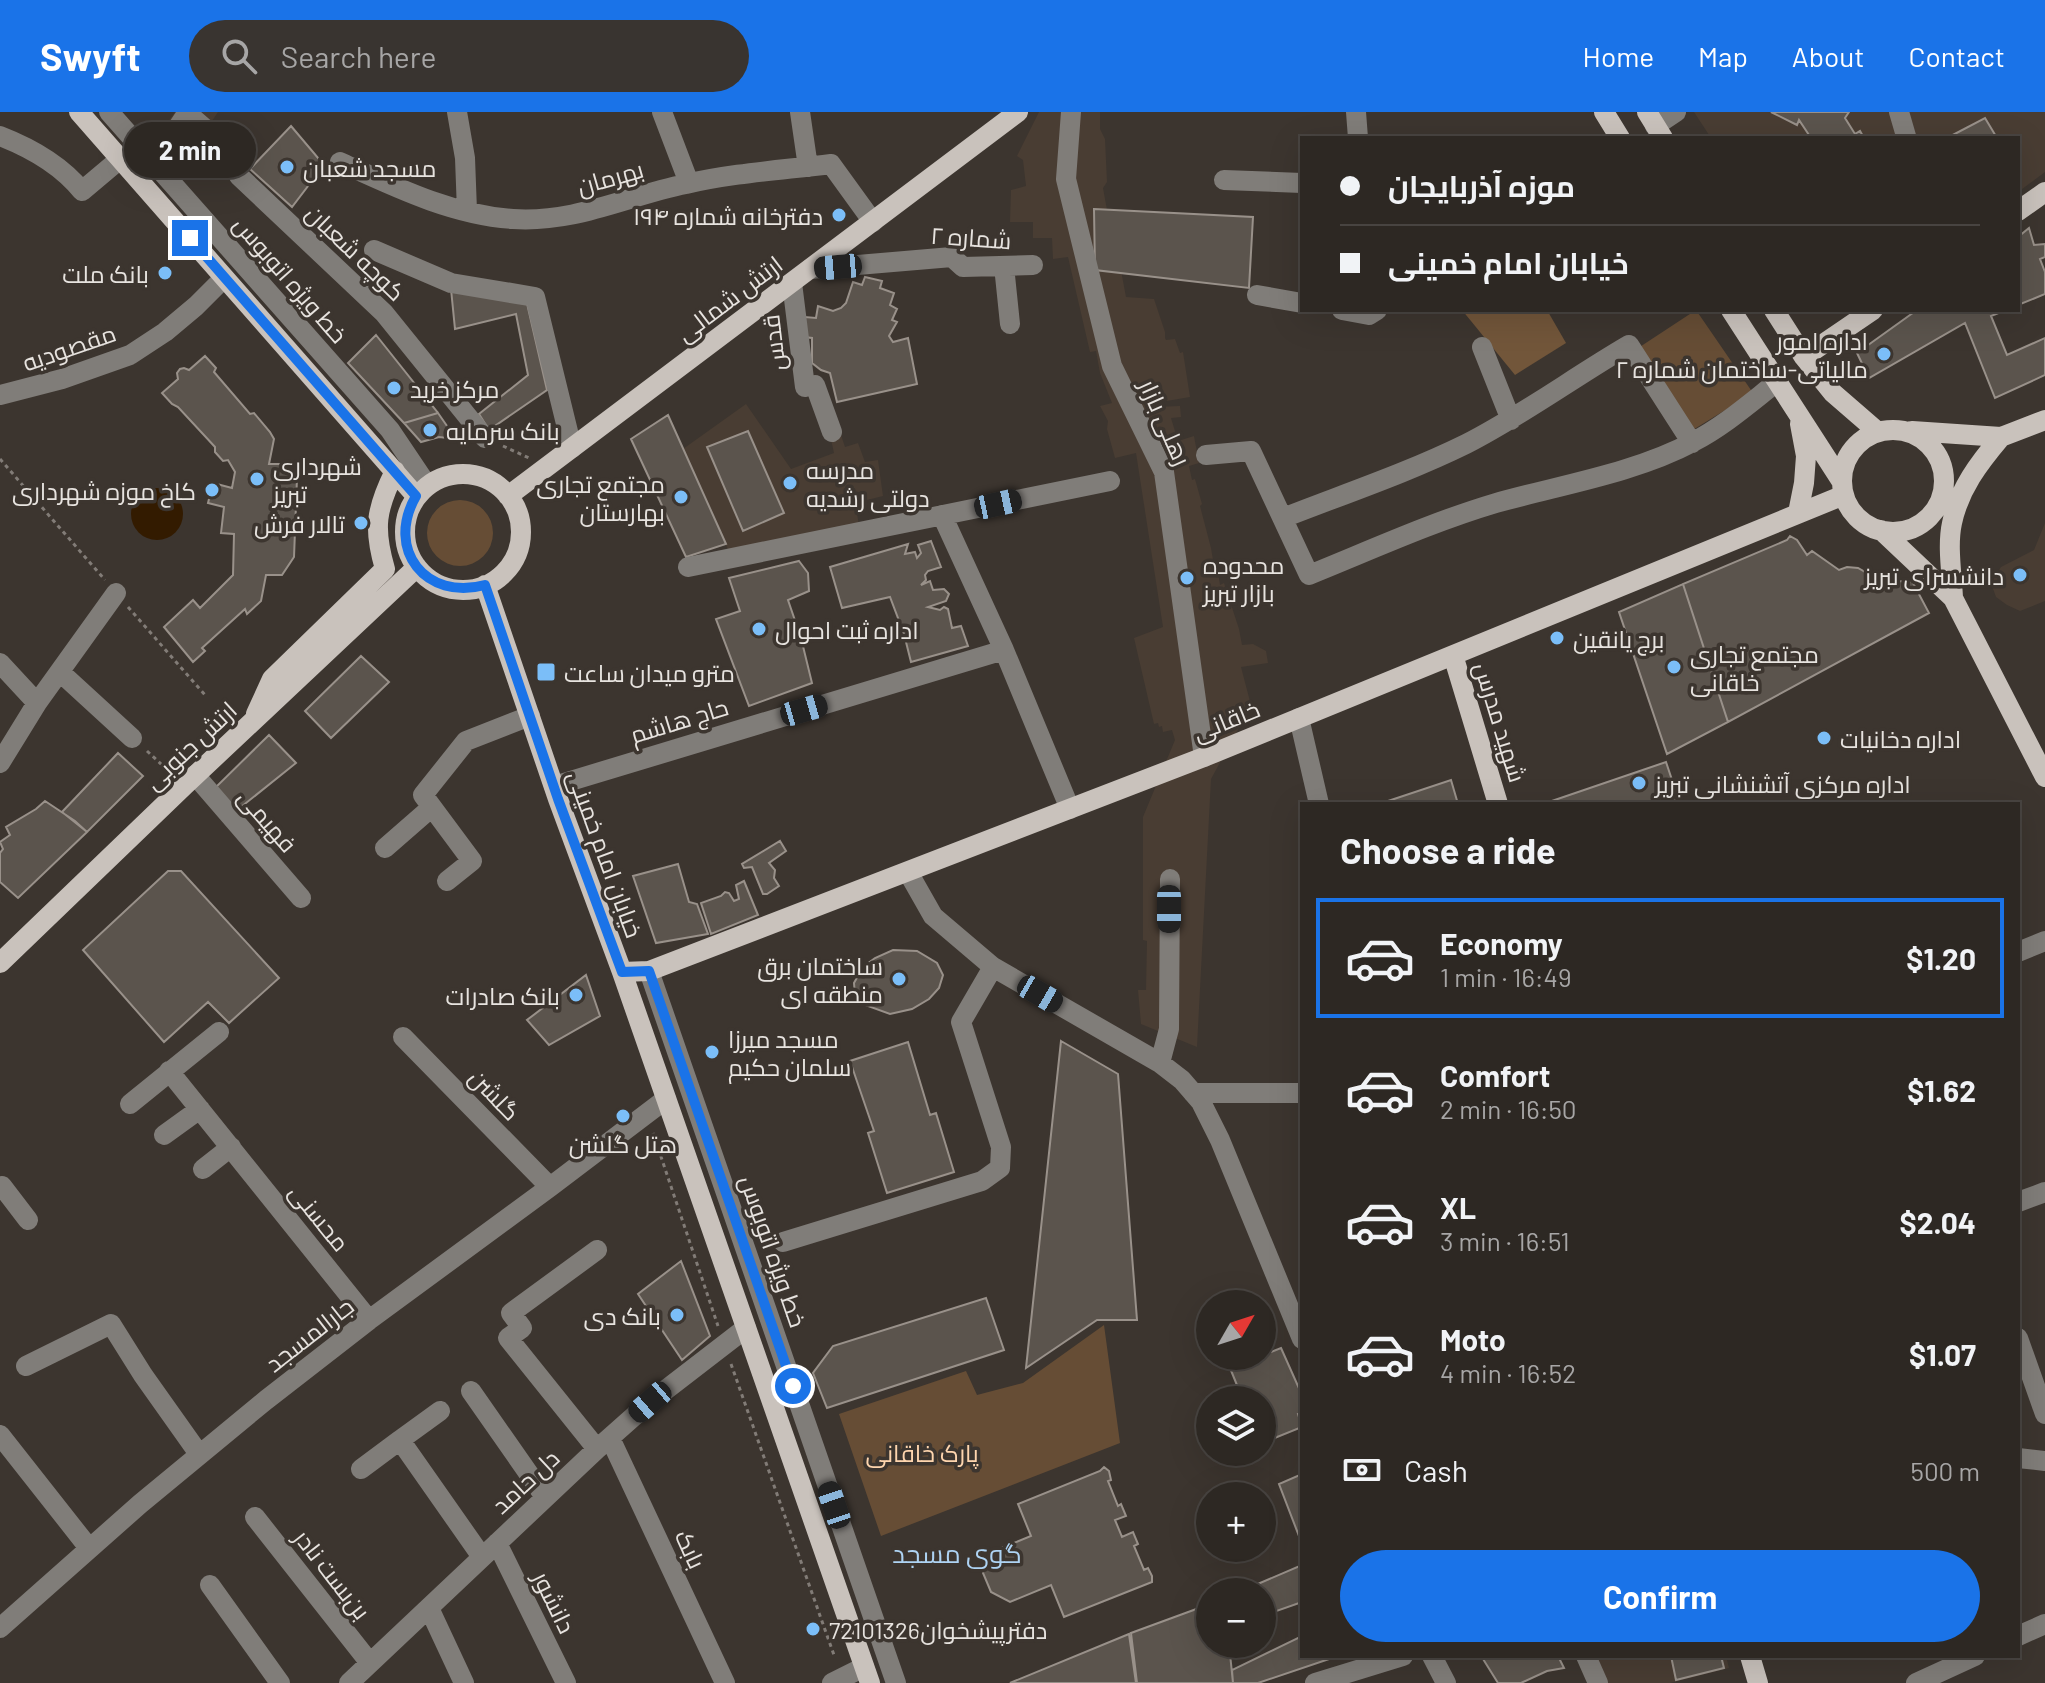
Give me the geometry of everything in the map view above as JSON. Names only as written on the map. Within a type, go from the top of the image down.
[{"type":"main road","points":[[79,112],[395,471],[422,491]]},
{"type":"main road","name":"ارتش شمالی","points":[[508,496],[1018,112]]},
{"type":"main road","points":[[1604,112],[1619,136]]},
{"type":"main road","points":[[2020,210],[2045,192]]},
{"type":"main road","points":[[1732,312],[1843,488],[1849,507],[1858,518],[1881,530],[1894,532],[1919,525],[1938,506],[1943,493],[1944,480],[1937,454],[1917,436],[1905,431]]},
{"type":"main road","points":[[1775,312],[1804,357],[1833,393],[1878,432]]},
{"type":"main road","points":[[1804,357],[1870,312]]},
{"type":"main road","points":[[1798,513],[1806,456],[1799,416]]},
{"type":"main road","points":[[1843,488],[1843,468],[1848,456],[1856,445],[1878,432],[1892,430],[2001,437],[2045,420]]},
{"type":"main road","points":[[1953,598],[1952,524],[1963,488],[2001,437]]},
{"type":"main road","points":[[250,725],[272,679],[385,569],[376,524],[383,494],[395,471]]},
{"type":"main road","points":[[470,474],[484,477],[508,496],[516,509],[520,539],[517,554],[498,578],[471,589],[456,589],[441,586],[417,567],[405,540],[405,524],[409,510],[422,491],[440,478],[470,474]]},
{"type":"main road","name":"خاقانی","points":[[622,972],[649,971],[1204,757],[1798,513],[1843,488]]},
{"type":"main road","points":[[1881,530],[1953,598],[2045,777]]},
{"type":"main road","name":"ارتش جنوبی","points":[[0,963],[417,567]]},
{"type":"main road","name":"خیابان امام خمینی","points":[[485,585],[867,1675]]},
{"type":"main road","name":"شهید مدرس","points":[[1453,655],[1497,802]]},
{"type":"main road","points":[[1750,1658],[1754,1682]]},
{"type":"street","name":"خط ویژه اتوبوس","points":[[109,112],[390,430],[422,491]]},
{"type":"street","points":[[138,178],[154,163],[188,112]]},
{"type":"street","name":"کوچه شعبان","points":[[188,112],[232,152],[239,176],[384,313],[485,438]]},
{"type":"street","points":[[457,112],[465,158],[467,211]]},
{"type":"street","points":[[662,112],[689,183]]},
{"type":"street","points":[[800,112],[808,167]]},
{"type":"street","name":"رهلی بازار","points":[[1071,112],[1066,179],[1112,366],[1164,472],[1204,757]]},
{"type":"street","points":[[1356,112],[1358,136]]},
{"type":"street","points":[[1655,125],[1676,112]]},
{"type":"street","points":[[1899,112],[1906,136]]},
{"type":"street","points":[[0,136],[22,144],[68,174],[82,191],[120,159]]},
{"type":"street","name":"بهرمان","points":[[340,162],[436,203],[506,219],[549,219],[588,213],[689,183],[831,164],[873,222]]},
{"type":"street","points":[[1224,180],[1300,183]]},
{"type":"street","points":[[374,250],[451,283],[535,297],[572,448]]},
{"type":"street","name":"شماره ۲","points":[[810,269],[952,257],[963,267],[1033,265]]},
{"type":"street","points":[[1004,266],[1010,324]]},
{"type":"street","name":"مقصودیه","points":[[0,395],[42,385],[130,355],[165,332],[224,278]]},
{"type":"street","name":"قدس","points":[[792,283],[805,387],[815,385],[832,432]]},
{"type":"street","points":[[1257,295],[1300,303]]},
{"type":"street","points":[[1283,518],[1433,460],[1511,420],[1629,345],[1692,443]]},
{"type":"street","points":[[1482,347],[1511,420]]},
{"type":"street","points":[[1206,455],[1251,451],[1309,575],[1460,515],[1636,465],[1692,443],[1737,414],[1777,382]]},
{"type":"street","points":[[688,567],[1110,481]]},
{"type":"street","points":[[942,515],[1004,650],[1070,809]]},
{"type":"street","points":[[0,763],[37,703],[116,593]]},
{"type":"street","name":"حاج هاشم","points":[[554,786],[1004,650]]},
{"type":"street","points":[[0,663],[37,703]]},
{"type":"street","points":[[60,672],[132,738]]},
{"type":"street","points":[[447,881],[472,861],[423,795],[466,741],[530,716]]},
{"type":"street","points":[[1299,718],[1319,802]]},
{"type":"street","name":"فهیمی","points":[[195,775],[301,898]]},
{"type":"street","points":[[385,848],[432,807]]},
{"type":"street","points":[[908,872],[933,916],[993,967],[1160,1063],[1182,1080],[1201,1102],[1220,1140],[1300,1334]]},
{"type":"street","points":[[1160,1063],[1169,1029],[1170,879]]},
{"type":"street","points":[[2020,951],[2045,941]]},
{"type":"street","points":[[783,1242],[982,1181],[1000,1168],[1001,1147],[961,1022],[993,967]]},
{"type":"street","name":"خط ویژه اتوبوس","points":[[649,971],[896,1683]]},
{"type":"street","points":[[130,1104],[219,1032]]},
{"type":"street","name":"گلشن","points":[[403,1037],[550,1187]]},
{"type":"street","name":"محسنی","points":[[169,1071],[369,1320]]},
{"type":"street","points":[[1193,1093],[1300,1093]]},
{"type":"street","name":"جارالمسجد","points":[[0,1628],[199,1454],[369,1320],[666,1099]]},
{"type":"street","points":[[164,1135],[200,1109]]},
{"type":"street","points":[[203,1169],[231,1147]]},
{"type":"street","points":[[0,1187],[28,1220]]},
{"type":"street","points":[[2020,1201],[2045,1192]]},
{"type":"street","name":"بابک","points":[[597,1250],[511,1313],[522,1328],[508,1338],[603,1444],[725,1683]]},
{"type":"street","points":[[26,1366],[111,1324],[199,1454]]},
{"type":"street","name":"دل حامد","points":[[350,1682],[603,1444],[650,1402],[746,1328]]},
{"type":"street","points":[[2020,1344],[2045,1414]]},
{"type":"street","points":[[471,1391],[545,1497]]},
{"type":"street","points":[[361,1469],[440,1411]]},
{"type":"street","points":[[0,1435],[89,1548]]},
{"type":"street","name":"دانشور","points":[[400,1440],[490,1550],[566,1683]]},
{"type":"street","points":[[2020,1458],[2045,1461]]},
{"type":"street","name":"بن‌بست نادر","points":[[255,1517],[370,1663]]},
{"type":"street","points":[[210,1585],[280,1683]]},
{"type":"street","points":[[429,1608],[464,1683]]},
{"type":"street","points":[[2020,1635],[2045,1624]]},
{"type":"street","points":[[1315,1683],[1396,1658]]},
{"type":"street","points":[[1433,1658],[1446,1683]]},
{"type":"street","points":[[1587,1658],[1598,1683]]},
{"type":"street","points":[[1916,1683],[1971,1658]]},
{"type":"street","points":[[837,1680],[867,1675]]},
{"type":"path","points":[[485,438],[548,467]]},
{"type":"path","points":[[652,1133],[837,1680]]},
{"type":"shaded area","points":[[175,112],[218,112],[184,163],[157,137]]},
{"type":"shaded area","name":"محدوده بازار تبریز","points":[[1039,112],[1100,112],[1107,182],[1103,188],[1126,297],[1154,299],[1166,340],[1175,339],[1180,353],[1183,352],[1190,397],[1155,403],[1156,407],[1180,406],[1181,417],[1171,418],[1178,441],[1194,436],[1199,463],[1189,466],[1202,504],[1215,572],[1218,572],[1220,585],[1224,583],[1242,645],[1253,644],[1266,651],[1268,663],[1241,667],[1252,709],[1211,779],[1197,1047],[1141,1024],[1138,990],[1146,990],[1147,941],[1143,940],[1143,817],[1175,740],[1172,730],[1163,732],[1162,726],[1154,724],[1134,638],[1163,627],[1136,453],[1115,458],[1107,429],[1108,421],[1100,406],[1112,403],[1100,373],[1096,351],[1090,352],[1068,257],[1053,259],[1052,238],[1033,238],[1033,222],[1010,222],[1011,190],[1026,186],[1023,160],[1017,156]]},
{"type":"shaded area","points":[[1694,112],[2045,112],[2045,172],[2020,191],[2020,136],[1710,136]]},
{"type":"shaded area","points":[[1464,312],[1548,312],[1566,343],[1515,375]]},
{"type":"shaded area","name":"مدرسه دولتی رشدیه","points":[[746,404],[791,469],[834,453],[830,435],[840,432],[845,447],[858,443],[865,462],[878,460],[883,496],[855,503],[859,525],[730,554],[683,449]]},
{"type":"shaded area","points":[[157,488],[175,496],[183,514],[175,532],[157,540],[139,532],[131,514],[139,496]]},
{"type":"shaded area","name":"دانشسرای تبریز","points":[[2045,523],[2045,601],[2020,611],[1996,597],[1991,583],[2001,567],[2034,550]]},
{"type":"shaded area","points":[[1597,1658],[1726,1658],[1729,1668],[1670,1683],[1608,1683]]},
{"type":"green space","points":[[1697,312],[1753,393],[1678,439],[1626,356]]},
{"type":"green space","points":[[460,500],[473,503],[483,510],[490,520],[493,533],[490,546],[483,556],[473,563],[460,566],[447,563],[437,556],[430,546],[427,533],[430,520],[437,510],[447,503]]},
{"type":"green space","name":"پارک خاقانی","points":[[1104,1325],[1120,1443],[881,1536],[839,1414],[966,1371],[977,1395],[1023,1383]]},
{"type":"building","points":[[1771,112],[1849,112],[1845,118],[1855,134],[1860,131],[1863,136],[1810,136],[1799,120],[1797,125]]},
{"type":"building","points":[[1985,118],[1996,136],[1951,136]]},
{"type":"building","name":"مسجد شعبان","points":[[291,126],[324,165],[292,207],[250,169]]},
{"type":"building","points":[[1094,209],[1253,217],[1249,288],[1095,270]]},
{"type":"building","points":[[2029,228],[2034,245],[2045,244],[2045,257],[2040,259],[2045,272],[2045,294],[2020,304],[2020,235]]},
{"type":"building","points":[[865,277],[882,281],[880,288],[894,293],[890,305],[897,309],[892,320],[897,322],[889,336],[893,342],[908,338],[917,384],[837,402],[830,373],[812,363],[812,338],[804,337],[805,317],[816,318],[818,306],[833,311],[841,308],[846,303],[853,282],[862,285]]},
{"type":"building","points":[[451,289],[526,299],[547,390],[489,430],[479,414],[528,375],[516,314],[455,329]]},
{"type":"building","name":"اداره امور مالیاتی-ساختمان شماره ۲","points":[[1914,312],[2001,312],[1991,316],[2007,355],[2045,338],[2045,375],[1995,398],[1965,323],[1869,378],[1857,353]]},
{"type":"building","name":"مرکز خرید","points":[[376,335],[438,413],[404,423],[348,363]]},
{"type":"building","points":[[205,356],[216,368],[214,372],[270,432],[274,439],[269,464],[283,464],[297,478],[294,557],[282,575],[266,575],[261,601],[247,614],[245,609],[202,648],[205,651],[193,662],[164,627],[193,600],[200,608],[233,575],[234,534],[221,533],[224,507],[208,503],[213,483],[232,488],[235,472],[228,460],[223,461],[215,452],[215,447],[162,393],[178,379],[180,369],[189,370]]},
{"type":"building","name":"بانک سرمایه","points":[[438,413],[456,439],[439,437],[421,442],[404,423]]},
{"type":"building","name":"مجتمع تجاری بهارستان","points":[[668,415],[726,544],[686,557],[631,439]]},
{"type":"building","points":[[748,431],[784,513],[743,531],[707,447]]},
{"type":"building","points":[[1790,536],[1797,540],[1807,555],[1812,551],[1839,570],[1858,568],[1865,572],[1870,582],[1912,581],[1929,613],[1728,722],[1683,584],[1787,540]]},
{"type":"building","points":[[931,541],[941,567],[928,571],[921,585],[930,581],[933,590],[944,589],[949,594],[946,601],[928,607],[948,609],[952,628],[961,626],[968,646],[911,662],[890,597],[842,608],[830,567],[908,544],[905,554],[915,552],[917,558],[921,553],[918,545]]},
{"type":"building","name":"اداره ثبت احوال","points":[[799,561],[808,573],[809,591],[788,600],[812,683],[749,706],[716,619],[740,611],[729,578]]},
{"type":"building","name":"مجتمع تجاری خاقانی","points":[[1683,584],[1728,722],[1667,754],[1619,612]]},
{"type":"building","points":[[361,656],[389,682],[331,738],[305,711]]},
{"type":"building","points":[[269,735],[296,763],[236,811],[215,788]]},
{"type":"building","points":[[118,753],[143,776],[87,832],[62,812]]},
{"type":"building","name":"اداره مرکزی آتشنشانی تبریز","points":[[1666,762],[1679,802],[1549,802]]},
{"type":"building","points":[[1451,780],[1457,802],[1385,802]]},
{"type":"building","points":[[45,801],[87,832],[18,898],[0,882],[0,853],[3,849],[0,842],[10,835],[6,827]]},
{"type":"building","points":[[780,841],[786,851],[769,863],[775,870],[774,878],[779,886],[763,894],[752,867],[744,868],[742,864]]},
{"type":"building","points":[[678,864],[689,902],[697,904],[708,934],[656,943],[633,876]]},
{"type":"building","points":[[168,871],[181,871],[279,978],[229,1023],[208,1002],[164,1042],[83,950]]},
{"type":"building","points":[[744,881],[758,915],[711,934],[701,903],[725,892],[734,901],[739,899],[736,885]]},
{"type":"building","name":"ساختمان برق منطقه ای","points":[[893,950],[917,951],[937,963],[943,975],[939,988],[929,999],[912,1009],[890,1014],[865,1005],[855,996],[854,983],[863,967]]},
{"type":"building","name":"بانک صادرات","points":[[586,975],[600,1016],[549,1045],[527,1020]]},
{"type":"building","points":[[1061,1041],[1118,1074],[1137,1320],[1097,1320],[1026,1368]]},
{"type":"building","points":[[908,1042],[930,1115],[936,1113],[954,1172],[887,1193],[868,1133],[874,1131],[850,1061]]},
{"type":"building","name":"بانک دی","points":[[681,1261],[710,1336],[682,1360],[638,1294]]},
{"type":"building","points":[[986,1298],[1004,1350],[827,1408],[813,1373],[833,1346]]},
{"type":"building","points":[[1281,1348],[1300,1391],[1300,1428],[1276,1437],[1276,1386],[1237,1386],[1231,1370],[1276,1370],[1276,1350]]},
{"type":"building","points":[[1104,1467],[1109,1471],[1111,1480],[1108,1481],[1118,1506],[1121,1504],[1126,1516],[1115,1520],[1122,1537],[1133,1532],[1138,1544],[1134,1546],[1144,1570],[1148,1568],[1152,1576],[1152,1582],[1064,1617],[1051,1585],[1010,1602],[991,1592],[983,1573],[989,1553],[1031,1536],[1018,1504]]},
{"type":"building","points":[[1300,1475],[1300,1539],[1279,1484]]},
{"type":"building","points":[[1300,1566],[1300,1603],[1276,1611],[1276,1578],[1272,1578]]},
{"type":"building","points":[[1196,1609],[1196,1658],[1230,1658],[1233,1683],[1137,1683],[1131,1633]]},
{"type":"building","points":[[1129,1634],[1136,1683],[1010,1683]]},
{"type":"building","points":[[1300,1637],[1300,1658],[1332,1658],[1258,1683],[1233,1683],[1232,1670],[1257,1658],[1276,1658],[1276,1649]]},
{"type":"building","points":[[1559,1658],[1564,1668],[1547,1671],[1521,1683],[1498,1683],[1483,1659]]},
{"type":"building","points":[[1671,1658],[1722,1658],[1724,1668],[1676,1680]]},
{"type":"place","name":"مسجد شعبان","points":[[287,167]]},
{"type":"place","name":"دفترخانه شماره ۱۹۴","points":[[839,215]]},
{"type":"place","name":"بانک ملت","points":[[165,273]]},
{"type":"place","name":"اداره امور مالیاتی-ساختمان شماره ۲","points":[[1884,354]]},
{"type":"place","name":"مرکز خرید","points":[[394,388]]},
{"type":"place","name":"بانک سرمایه","points":[[430,430]]},
{"type":"place","name":"شهرداری تبریز","points":[[257,479]]},
{"type":"place","name":"مدرسه دولتی رشدیه","points":[[790,483]]},
{"type":"place","name":"کاخ موزه شهرداری","points":[[212,490]]},
{"type":"place","name":"مجتمع تجاری بهارستان","points":[[681,497]]},
{"type":"place","name":"تالار فرش","points":[[361,523]]},
{"type":"place","name":"دانشسرای تبریز","points":[[2020,575]]},
{"type":"place","name":"محدوده بازار تبریز","points":[[1187,578]]},
{"type":"place","name":"اداره ثبت احوال","points":[[759,629]]},
{"type":"place","name":"برج یانقین","points":[[1557,638]]},
{"type":"place","name":"مجتمع تجاری خاقانی","points":[[1674,667]]},
{"type":"place","name":"مترو میدان ساعت","points":[[546,672]]},
{"type":"place","name":"اداره دخانیات","points":[[1824,738]]},
{"type":"place","name":"اداره مرکزی آتشنشانی تبریز","points":[[1639,783]]},
{"type":"place","name":"ساختمان برق منطقه ای","points":[[899,979]]},
{"type":"place","name":"بانک صادرات","points":[[576,995]]},
{"type":"place","name":"مسجد میرزا سلمان حکیم","points":[[712,1052]]},
{"type":"place","name":"هتل گلشن","points":[[623,1116]]},
{"type":"place","name":"بانک دی","points":[[677,1315]]},
{"type":"place","name":"دفترپیشخوان72101326","points":[[813,1629]]},
{"type":"district","name":"گوی مسجد","points":[[957,1552]]},
{"type":"route","points":[[190,238],[416,496],[405,524],[405,540],[417,567],[441,586],[471,589],[485,585],[558,799],[622,972],[649,971],[793,1386]]}]
